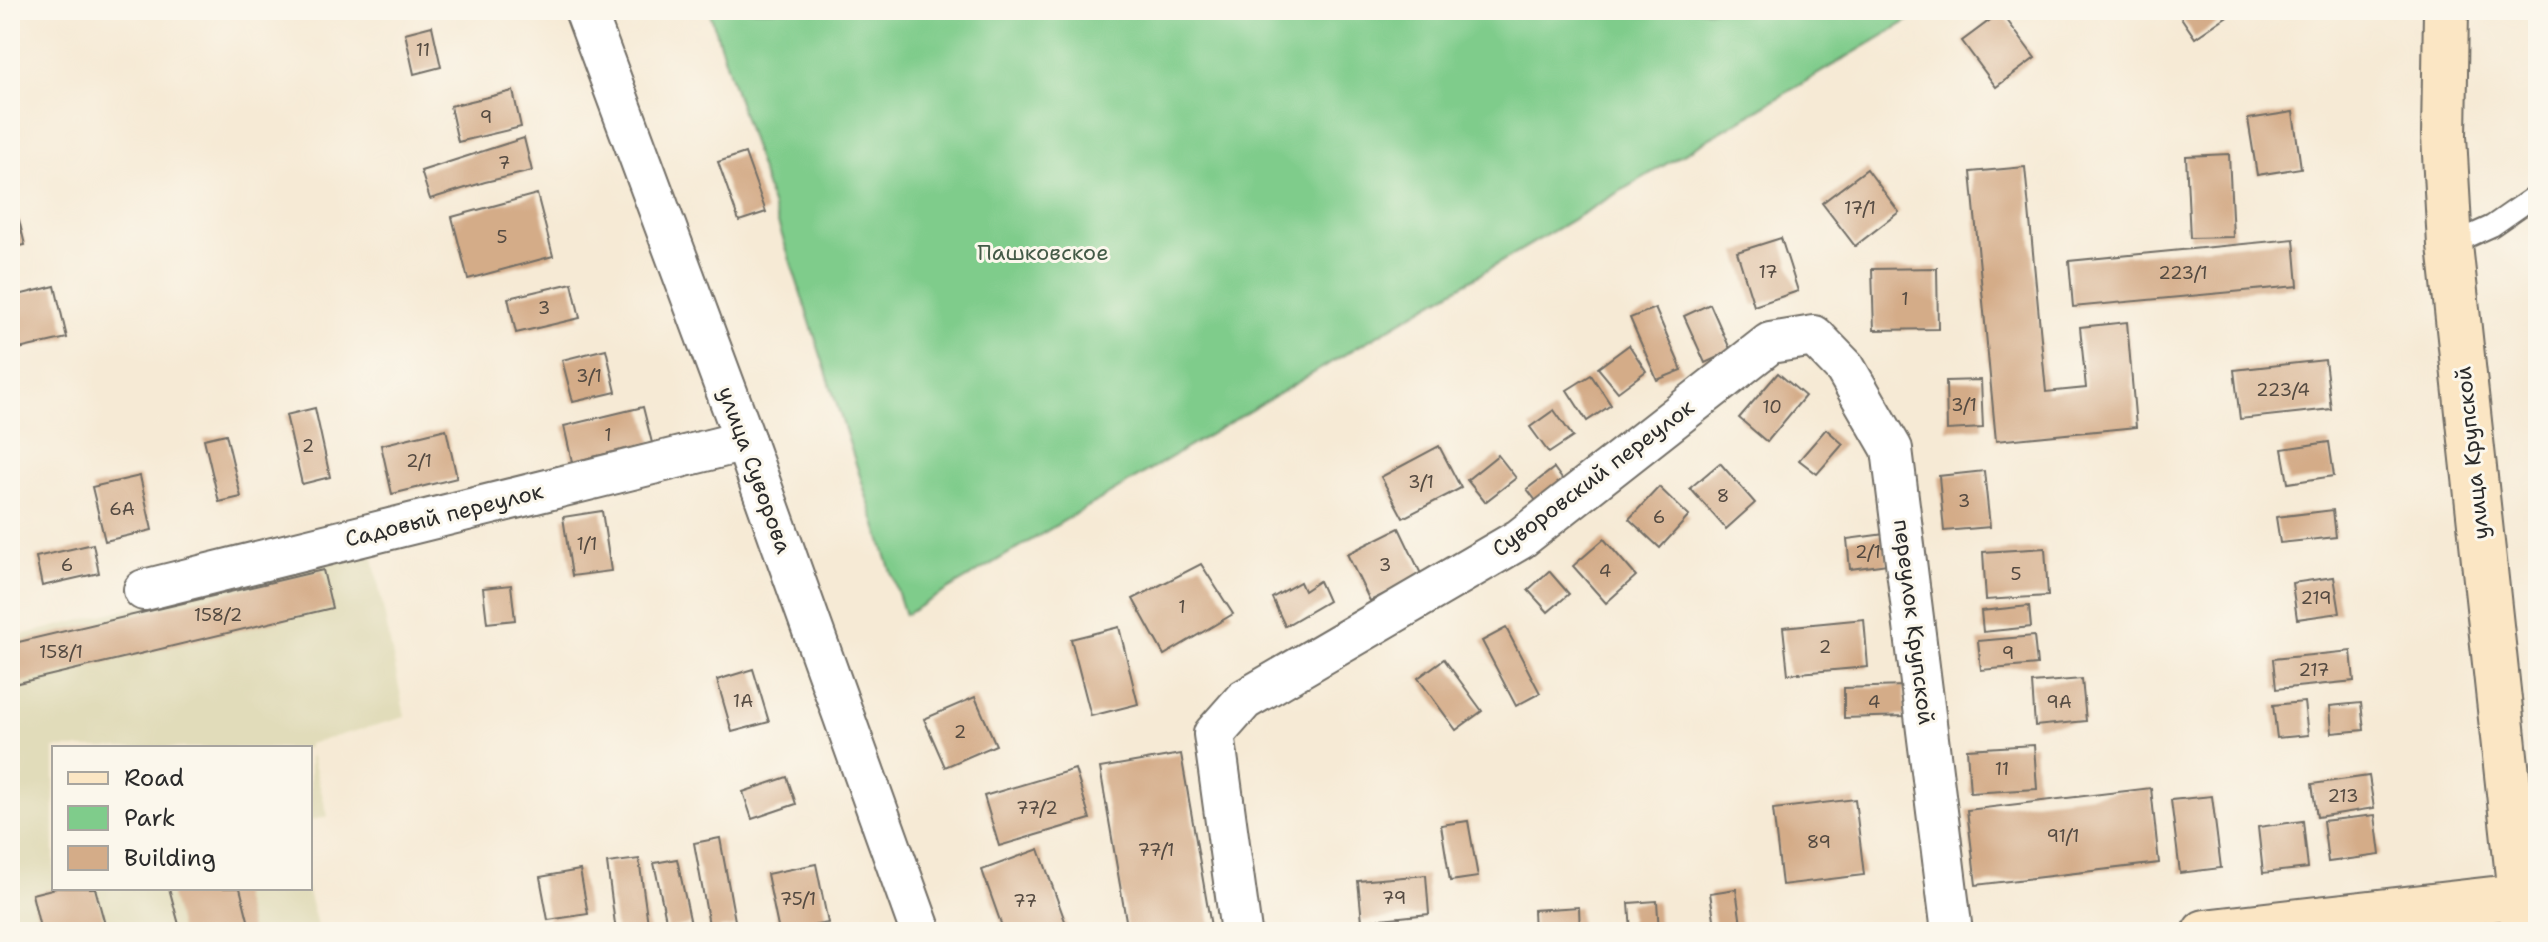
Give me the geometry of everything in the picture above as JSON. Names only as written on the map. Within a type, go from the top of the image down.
[{"type":"street","name":"улица Суворова","points":[[585,10],[745,441],[921,932]]},
{"type":"street","name":"улица Крупской","points":[[2446,10],[2444,136],[2450,245],[2527,906]]},
{"type":"street","name":"Суворовский переулок","points":[[1241,932],[1214,734],[1244,700],[1520,539],[1770,343],[1814,336]]},
{"type":"street","name":"переулок Крупской","points":[[1814,336],[1845,368],[1892,449],[1952,932]]},
{"type":"street","name":"Садовый переулок","points":[[144,590],[745,441]]},
{"type":"street","points":[[2205,932],[2527,906]]},
{"type":"lane","points":[[2450,245],[2492,226],[2538,194]]},
{"type":"shaded area","points":[[371,548],[405,717],[309,746],[52,746],[52,890],[308,890],[319,932],[10,932],[10,638]]},
{"type":"shaded area","points":[[312,757],[328,816],[312,820]]},
{"type":"green space","name":"Пашковское","points":[[709,10],[1926,10],[905,615]]},
{"type":"building","points":[[2176,10],[2236,10],[2195,38]]},
{"type":"building","points":[[2001,12],[2035,58],[1996,87],[1962,41]]},
{"type":"building","points":[[432,26],[441,67],[414,74],[405,33]]},
{"type":"building","points":[[513,91],[521,127],[458,142],[450,106]]},
{"type":"building","points":[[2293,112],[2301,168],[2257,175],[2248,119]]},
{"type":"building","points":[[524,138],[532,171],[430,199],[421,171]]},
{"type":"building","points":[[745,153],[766,212],[739,221],[718,162]]},
{"type":"building","points":[[2229,154],[2233,237],[2190,238],[2186,156]]},
{"type":"building","points":[[2025,167],[2046,392],[2086,388],[2080,327],[2127,322],[2136,427],[1996,441],[1971,172]]},
{"type":"building","points":[[1867,169],[1899,212],[1855,246],[1822,203]]},
{"type":"building","points":[[537,194],[553,256],[468,279],[452,217]]},
{"type":"building","points":[[19,220],[25,245],[10,248],[10,222]]},
{"type":"building","points":[[1781,238],[1798,291],[1754,306],[1737,252]]},
{"type":"building","points":[[2294,239],[2298,286],[2073,307],[2069,261]]},
{"type":"building","points":[[1937,268],[1938,329],[1874,330],[1872,269]]},
{"type":"building","points":[[572,283],[580,318],[516,333],[508,298]]},
{"type":"building","points":[[55,286],[67,338],[10,351],[10,297]]},
{"type":"building","points":[[1710,304],[1731,351],[1705,363],[1684,316]]},
{"type":"building","points":[[1655,308],[1682,370],[1657,380],[1630,318]]},
{"type":"building","points":[[1629,345],[1646,371],[1618,392],[1598,368]]},
{"type":"building","points":[[606,349],[616,392],[573,402],[562,360]]},
{"type":"building","points":[[2325,360],[2331,409],[2240,419],[2234,370]]},
{"type":"building","points":[[1778,373],[1805,396],[1767,442],[1739,418]]},
{"type":"building","points":[[1591,375],[1611,405],[1587,421],[1567,390]]},
{"type":"building","points":[[1981,380],[1983,428],[1947,430],[1946,381]]},
{"type":"building","points":[[643,407],[652,443],[572,462],[564,426]]},
{"type":"building","points":[[315,408],[330,477],[302,484],[286,415]]},
{"type":"building","points":[[1554,410],[1573,437],[1549,453],[1530,427]]},
{"type":"building","points":[[446,429],[457,478],[392,494],[381,445]]},
{"type":"building","points":[[1826,429],[1843,444],[1817,474],[1799,460]]},
{"type":"building","points":[[226,434],[241,497],[219,502],[204,439]]},
{"type":"building","points":[[2329,442],[2334,476],[2288,483],[2282,449]]},
{"type":"building","points":[[1439,446],[1461,488],[1403,518],[1381,477]]},
{"type":"building","points":[[1498,455],[1516,478],[1485,502],[1467,480]]},
{"type":"building","points":[[1720,463],[1755,503],[1726,529],[1690,488]]},
{"type":"building","points":[[1554,468],[1570,490],[1543,510],[1527,489]]},
{"type":"building","points":[[1984,471],[1990,527],[1944,531],[1939,476]]},
{"type":"building","points":[[140,476],[152,530],[105,541],[92,487]]},
{"type":"building","points":[[1659,487],[1689,516],[1660,548],[1629,519]]},
{"type":"building","points":[[2333,510],[2336,537],[2280,543],[2276,517]]},
{"type":"building","points":[[602,511],[611,571],[572,576],[563,517]]},
{"type":"building","points":[[1399,528],[1422,576],[1370,601],[1347,554]]},
{"type":"building","points":[[1885,534],[1888,564],[1850,569],[1847,539]]},
{"type":"building","points":[[1604,539],[1636,576],[1606,603],[1573,566]]},
{"type":"building","points":[[93,544],[99,573],[42,586],[36,557]]},
{"type":"building","points":[[2045,548],[2048,596],[1986,600],[1983,552]]},
{"type":"building","points":[[1201,564],[1233,614],[1164,655],[1133,599]]},
{"type":"building","points":[[323,570],[332,608],[10,685],[10,644]]},
{"type":"building","points":[[1549,571],[1569,594],[1548,612],[1528,590]]},
{"type":"building","points":[[2334,577],[2340,613],[2297,619],[2292,583]]},
{"type":"building","points":[[1319,581],[1328,601],[1285,626],[1272,598],[1300,582],[1304,591]]},
{"type":"building","points":[[511,585],[515,620],[487,623],[483,588]]},
{"type":"building","points":[[2029,606],[2031,627],[1983,632],[1981,611]]},
{"type":"building","points":[[1864,619],[1868,667],[1788,674],[1783,627]]},
{"type":"building","points":[[1119,627],[1138,704],[1091,716],[1071,639]]},
{"type":"building","points":[[1506,628],[1540,693],[1516,706],[1482,641]]},
{"type":"building","points":[[2034,636],[2037,665],[1981,670],[1978,641]]},
{"type":"building","points":[[2351,651],[2354,681],[2276,689],[2273,659]]},
{"type":"building","points":[[1444,659],[1482,711],[1456,730],[1418,678]]},
{"type":"building","points":[[753,669],[769,722],[732,732],[717,680]]},
{"type":"building","points":[[2082,679],[2086,721],[2035,726],[2032,683]]},
{"type":"building","points":[[1904,686],[1905,716],[1844,718],[1844,688]]},
{"type":"building","points":[[975,697],[996,745],[945,767],[924,719]]},
{"type":"building","points":[[2304,702],[2308,735],[2277,738],[2273,705]]},
{"type":"building","points":[[2361,703],[2364,730],[2332,733],[2330,706]]},
{"type":"building","points":[[2034,745],[2037,789],[1970,793],[1967,749]]},
{"type":"building","points":[[1181,754],[1212,932],[1128,932],[1100,768]]},
{"type":"building","points":[[1075,769],[1090,819],[999,846],[984,796]]},
{"type":"building","points":[[2369,776],[2374,808],[2317,817],[2312,784]]},
{"type":"building","points":[[787,777],[796,804],[752,819],[743,792]]},
{"type":"building","points":[[2151,788],[2159,863],[1976,885],[1967,810]]},
{"type":"building","points":[[2212,796],[2221,868],[2180,873],[2171,800]]},
{"type":"building","points":[[1855,799],[1864,875],[1782,885],[1773,809]]},
{"type":"building","points":[[2375,815],[2380,855],[2328,862],[2323,821]]},
{"type":"building","points":[[1468,821],[1478,877],[1450,881],[1441,825]]},
{"type":"building","points":[[2303,821],[2308,868],[2263,873],[2258,827]]},
{"type":"building","points":[[720,838],[736,926],[710,930],[694,843]]},
{"type":"building","points":[[1039,849],[1069,932],[1004,932],[982,870]]},
{"type":"building","points":[[639,859],[649,931],[616,932],[607,863]]},
{"type":"building","points":[[677,859],[691,924],[668,929],[654,863]]},
{"type":"building","points":[[816,864],[828,923],[779,932],[767,874]]},
{"type":"building","points":[[580,870],[588,914],[548,920],[540,877]]},
{"type":"building","points":[[1426,875],[1429,914],[1362,921],[1358,881]]},
{"type":"building","points":[[52,889],[96,890],[107,932],[41,932],[32,894]]},
{"type":"building","points":[[1736,889],[1742,932],[1716,932],[1710,893]]},
{"type":"building","points":[[170,890],[240,890],[251,932],[181,932]]},
{"type":"building","points":[[1657,901],[1659,932],[1631,932],[1629,903]]},
{"type":"building","points":[[1579,907],[1580,932],[1534,932],[1533,910]]}]
